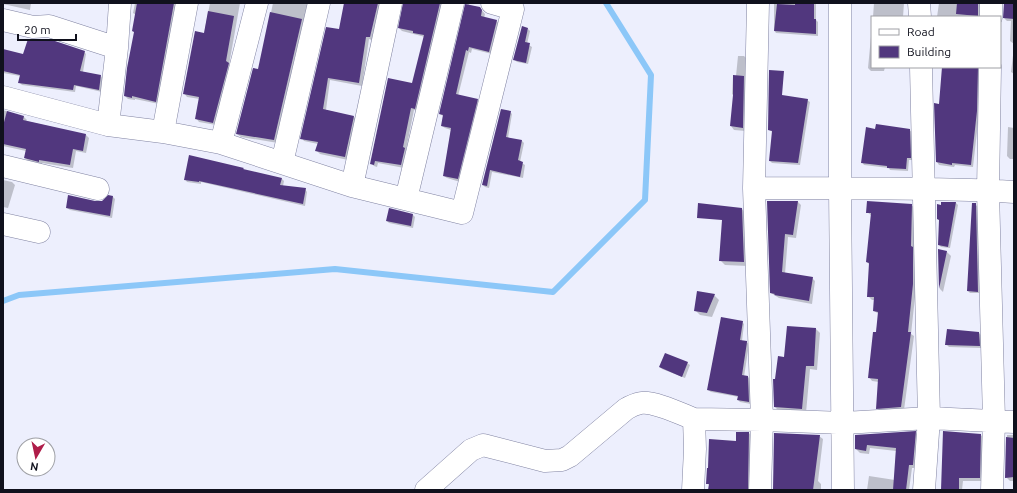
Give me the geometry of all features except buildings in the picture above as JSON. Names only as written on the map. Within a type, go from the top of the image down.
[{"type":"street","points":[[108,125],[117,48],[120,3]]},
{"type":"street","points":[[163,132],[187,3]]},
{"type":"street","points":[[221,143],[257,3]]},
{"type":"street","points":[[282,163],[319,3]]},
{"type":"street","points":[[352,186],[391,3]]},
{"type":"street","points":[[406,199],[453,3]]},
{"type":"street","points":[[3,97],[108,125],[163,132],[221,143],[352,186],[462,213],[513,9],[492,3]]},
{"type":"street","points":[[758,3],[754,188],[762,420],[760,490]]},
{"type":"street","points":[[840,3],[840,189],[844,422],[843,490]]},
{"type":"street","points":[[919,3],[920,16]]},
{"type":"street","points":[[991,3],[991,16]]},
{"type":"street","points":[[3,20],[33,27],[49,26],[117,48]]},
{"type":"street","points":[[921,68],[929,418],[924,490]]},
{"type":"street","points":[[990,68],[988,191],[1004,421],[992,490]]},
{"type":"street","points":[[3,166],[98,189]]},
{"type":"street","points":[[754,188],[924,188],[1014,192]]},
{"type":"street","points":[[3,224],[39,232]]},
{"type":"street","points":[[426,490],[471,450],[483,445],[545,461],[562,460],[570,456],[626,409],[634,404],[642,403],[651,404],[694,419],[844,422],[929,418],[1004,421]]},
{"type":"street","points":[[693,490],[695,450],[694,419]]},
{"type":"waterway","points":[[3,301],[19,295],[335,269],[553,292],[645,200],[651,75],[606,3]]}]
